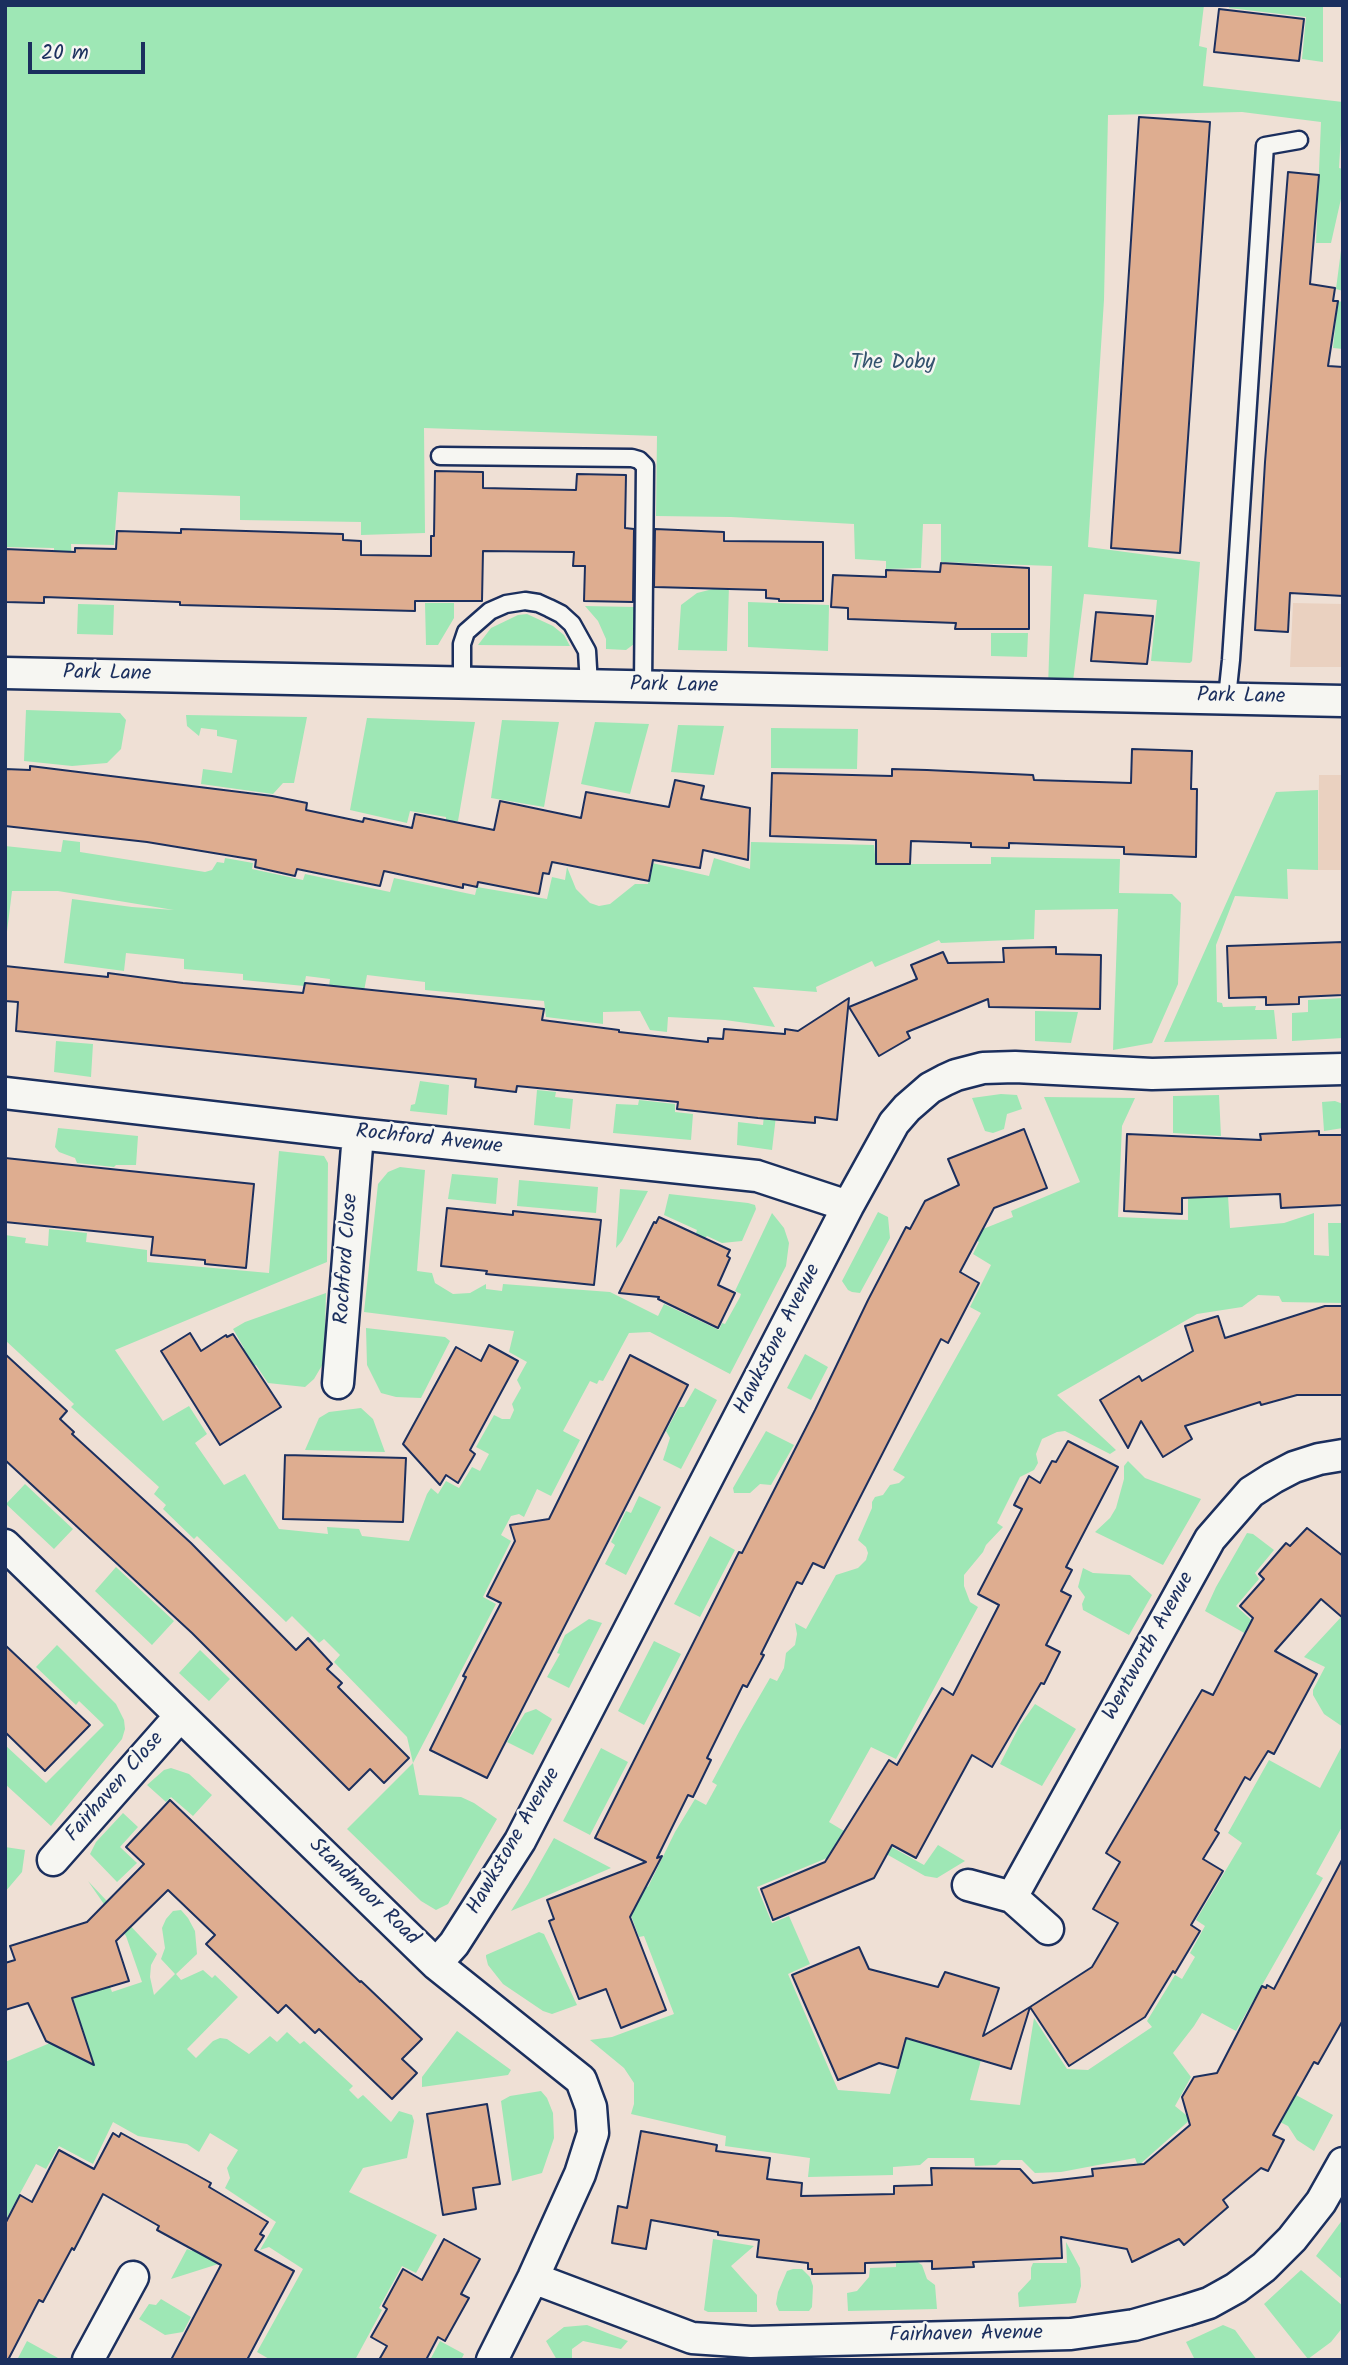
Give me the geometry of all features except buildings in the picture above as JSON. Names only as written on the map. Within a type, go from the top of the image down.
[{"type":"street","name":"Park Lane","points":[[5,673],[1343,701]]},
{"type":"street","name":"Hawkstone Avenue","points":[[436,1964],[454,1944],[520,1841],[848,1206],[899,1116],[930,1088],[956,1075],[983,1068],[1015,1067],[1152,1074],[1343,1069]]},
{"type":"street","name":"Rochford Avenue","points":[[5,1093],[758,1176],[848,1206]]},
{"type":"street","name":"Rochford Close","points":[[338,1384],[358,1134]]},
{"type":"street","name":"Wentworth Avenue","points":[[1012,1897],[1210,1539],[1251,1492],[1273,1478],[1294,1467],[1343,1455]]},
{"type":"street","name":"Standmoor Road","points":[[5,1545],[436,1964],[581,2080],[591,2108],[593,2133],[583,2164],[533,2278],[492,2360]]},
{"type":"street","name":"Fairhaven Close","points":[[53,1860],[180,1716]]},
{"type":"street","points":[[968,1885],[1012,1897],[1048,1928]]},
{"type":"street","name":"Fairhaven Avenue","points":[[533,2278],[692,2338],[751,2342],[1071,2334],[1134,2325],[1174,2314],[1209,2303],[1237,2288],[1264,2267],[1292,2239],[1321,2202],[1343,2163]]},
{"type":"street","points":[[88,2360],[133,2277]]},
{"type":"lane","points":[[1227,698],[1265,146],[1299,140]]},
{"type":"lane","points":[[440,456],[639,460],[645,467],[643,686]]},
{"type":"lane","points":[[462,682],[462,644],[466,632],[490,611],[506,604],[524,601],[549,608],[572,624],[587,651],[589,685]]},
{"type":"shaded area","points":[[1293,603],[1343,604],[1343,667],[1290,667]]},
{"type":"shaded area","points":[[1319,775],[1343,775],[1343,870],[1318,870]]},
{"type":"green space","name":"The Doby","points":[[5,5],[1204,5],[1199,46],[1207,48],[1203,86],[1343,102],[1339,168],[1343,169],[1343,190],[1331,243],[1316,243],[1321,122],[1242,112],[1108,115],[1104,300],[1088,547],[1200,562],[1192,661],[1151,661],[1157,600],[1084,594],[1072,689],[1048,688],[1052,566],[941,562],[941,524],[923,524],[921,568],[886,569],[886,561],[855,559],[854,524],[656,516],[657,436],[424,428],[425,533],[361,535],[361,522],[240,520],[240,496],[118,492],[114,545],[71,544],[72,566],[54,566],[54,548],[5,547]]},
{"type":"green space","points":[[1230,5],[1323,7],[1323,62],[1302,59],[1306,17],[1229,8]]},
{"type":"green space","points":[[1343,235],[1343,291],[1336,289]]},
{"type":"green space","points":[[1338,301],[1343,302],[1343,349],[1333,348]]},
{"type":"green space","points":[[729,585],[727,651],[678,650],[681,605],[697,593]]},
{"type":"green space","points":[[748,602],[829,605],[828,651],[748,647]]},
{"type":"green space","points":[[425,603],[454,603],[454,618],[438,645],[426,645]]},
{"type":"green space","points":[[78,604],[114,605],[113,635],[77,634]]},
{"type":"green space","points":[[585,606],[635,607],[634,644],[626,650],[606,649],[606,639],[598,621]]},
{"type":"green space","points":[[527,614],[553,626],[564,635],[570,646],[478,645],[491,628],[518,615]]},
{"type":"green space","points":[[991,633],[1028,633],[1027,657],[991,656]]},
{"type":"green space","points":[[26,710],[120,713],[126,720],[121,749],[107,763],[72,766],[24,761]]},
{"type":"green space","points":[[186,715],[307,717],[294,783],[283,783],[273,794],[201,784],[203,769],[232,773],[237,740],[217,736],[217,730],[201,728],[199,736],[187,726]]},
{"type":"green space","points":[[367,718],[475,722],[458,821],[446,822],[446,817],[410,811],[407,823],[350,810]]},
{"type":"green space","points":[[502,720],[559,722],[544,807],[491,798]]},
{"type":"green space","points":[[595,722],[649,724],[630,794],[581,784]]},
{"type":"green space","points":[[678,725],[724,726],[714,775],[671,772]]},
{"type":"green space","points":[[771,728],[858,729],[857,769],[771,768]]},
{"type":"green space","points":[[1318,790],[1318,870],[1287,869],[1288,899],[1235,896],[1216,945],[1217,1002],[1222,1003],[1223,1007],[1256,1006],[1255,1010],[1274,1010],[1277,1039],[1164,1042],[1276,792]]},
{"type":"green space","points":[[63,840],[80,842],[80,852],[205,872],[212,870],[217,862],[224,863],[225,858],[253,863],[252,869],[303,880],[305,874],[390,892],[394,878],[475,895],[477,887],[547,899],[552,877],[565,880],[567,867],[576,889],[590,903],[599,906],[610,904],[635,884],[648,884],[652,863],[709,876],[714,858],[750,869],[751,842],[874,845],[876,864],[991,864],[991,857],[1120,859],[1119,893],[1172,894],[1181,903],[1178,984],[1152,1043],[1113,1050],[1118,909],[1035,910],[1034,939],[941,943],[939,940],[875,967],[872,961],[816,987],[817,992],[753,987],[775,1027],[725,1020],[668,1017],[667,1032],[650,1030],[640,1011],[603,1012],[603,1024],[546,1017],[544,1001],[425,990],[425,982],[367,975],[364,991],[329,986],[330,979],[306,976],[304,986],[243,980],[243,974],[184,969],[184,959],[126,953],[124,971],[64,963],[72,899],[174,910],[58,891],[12,891],[5,948],[5,846],[61,852]]},
{"type":"green space","points":[[1343,998],[1343,1038],[1292,1041],[1292,1013],[1308,1012],[1308,1000]]},
{"type":"green space","points":[[1035,1011],[1078,1012],[1071,1043],[1035,1041]]},
{"type":"green space","points":[[56,1041],[93,1044],[91,1077],[54,1072]]},
{"type":"green space","points":[[420,1081],[449,1085],[447,1115],[410,1111],[411,1105],[415,1104]]},
{"type":"green space","points":[[537,1090],[556,1092],[555,1097],[573,1099],[570,1129],[534,1125]]},
{"type":"green space","points":[[1017,1095],[1022,1109],[1007,1114],[1004,1129],[993,1133],[985,1131],[972,1098]]},
{"type":"green space","points":[[1219,1095],[1221,1136],[1173,1133],[1173,1096]]},
{"type":"green space","points":[[1044,1097],[1135,1098],[1122,1126],[1118,1217],[1188,1220],[1188,1191],[1228,1196],[1230,1228],[1284,1223],[1314,1213],[1314,1255],[1329,1256],[1328,1223],[1343,1223],[1343,1303],[1282,1302],[1279,1296],[1258,1295],[1242,1307],[1197,1314],[1057,1395],[1116,1450],[1110,1454],[1065,1431],[1042,1439],[1036,1454],[1038,1463],[1034,1470],[1020,1477],[997,1523],[1003,1527],[964,1575],[964,1586],[970,1602],[978,1607],[896,1759],[871,1747],[829,1822],[844,1831],[827,1858],[757,1887],[772,1923],[789,1916],[810,1964],[788,1974],[838,2090],[890,2094],[906,2038],[981,2060],[970,2100],[1020,2105],[1034,2018],[1067,2069],[1088,2070],[1152,2027],[1147,2021],[1175,1975],[1182,1979],[1195,1957],[1190,1953],[1205,1926],[1196,1920],[1242,1843],[1228,1833],[1269,1760],[1320,1788],[1343,1744],[1343,1825],[1316,1874],[1323,1878],[1236,2031],[1202,2013],[1173,2053],[1191,2077],[1175,2106],[1191,2119],[1138,2166],[1135,2158],[1061,2172],[1035,2173],[1022,2160],[1001,2160],[996,2165],[975,2166],[974,2158],[928,2158],[920,2165],[893,2167],[893,2175],[808,2177],[810,2158],[725,2146],[726,2136],[631,2114],[634,2083],[624,2068],[590,2040],[612,2037],[674,2014],[644,1936],[639,1937],[626,1902],[644,1885],[648,1887],[695,1799],[706,1805],[717,1785],[712,1782],[740,1730],[770,1678],[777,1681],[784,1668],[786,1653],[795,1645],[795,1623],[806,1629],[836,1575],[858,1568],[866,1560],[866,1547],[858,1540],[872,1502],[875,1497],[883,1495],[890,1485],[899,1483],[905,1477],[893,1470],[981,1313],[970,1307],[991,1265],[973,1254],[979,1242],[968,1235],[1013,1217],[1011,1211],[1080,1182]]},
{"type":"green space","points":[[639,1100],[675,1104],[675,1112],[693,1114],[691,1140],[613,1133],[616,1104],[638,1105]]},
{"type":"green space","points":[[1335,1101],[1343,1104],[1343,1128],[1324,1131],[1322,1102]]},
{"type":"green space","points":[[764,1115],[776,1116],[772,1150],[737,1145],[738,1122],[763,1125]]},
{"type":"green space","points":[[58,1128],[138,1136],[136,1165],[114,1167],[77,1163],[75,1158],[59,1152],[55,1147]]},
{"type":"green space","points":[[279,1151],[324,1156],[328,1163],[327,1262],[115,1350],[163,1421],[189,1406],[207,1434],[195,1443],[224,1485],[245,1474],[279,1529],[328,1534],[327,1527],[359,1529],[362,1536],[409,1541],[431,1488],[438,1494],[446,1481],[459,1488],[472,1467],[480,1471],[489,1454],[476,1447],[494,1415],[510,1419],[514,1410],[512,1404],[521,1388],[517,1380],[527,1362],[509,1352],[514,1331],[364,1312],[378,1184],[388,1172],[400,1167],[425,1170],[417,1271],[432,1273],[435,1283],[453,1294],[470,1293],[486,1284],[486,1289],[502,1291],[503,1284],[610,1292],[658,1316],[664,1304],[719,1330],[740,1297],[741,1294],[735,1291],[772,1213],[784,1228],[789,1243],[786,1266],[730,1374],[650,1332],[629,1333],[603,1381],[599,1380],[597,1384],[590,1381],[563,1431],[580,1440],[551,1496],[537,1489],[524,1517],[519,1514],[511,1516],[501,1535],[511,1541],[483,1597],[496,1604],[413,1763],[407,1737],[334,1662],[340,1655],[324,1639],[319,1643],[292,1616],[286,1622],[197,1536],[194,1539],[163,1509],[166,1505],[154,1494],[159,1487],[71,1407],[74,1404],[5,1340],[5,1235],[26,1238],[25,1243],[48,1246],[49,1229],[87,1233],[86,1242],[147,1250],[147,1262],[269,1273]]},
{"type":"green space","points":[[452,1174],[498,1178],[496,1204],[448,1199]]},
{"type":"green space","points":[[519,1180],[598,1187],[596,1213],[517,1206]]},
{"type":"green space","points":[[620,1189],[648,1191],[616,1248]]},
{"type":"green space","points":[[669,1194],[748,1203],[755,1205],[756,1209],[742,1241],[722,1243],[707,1236],[705,1238],[696,1233],[697,1230],[664,1215]]},
{"type":"green space","points":[[878,1212],[888,1217],[890,1238],[860,1293],[852,1292],[842,1281]]},
{"type":"green space","points":[[326,1293],[324,1362],[314,1379],[305,1387],[268,1383],[256,1365],[249,1369],[239,1352],[244,1348],[233,1329],[245,1322]]},
{"type":"green space","points":[[366,1328],[445,1337],[450,1341],[421,1398],[396,1397],[381,1393],[367,1365]]},
{"type":"green space","points":[[805,1354],[828,1367],[811,1400],[787,1388]]},
{"type":"green space","points":[[695,1388],[717,1400],[681,1469],[663,1460],[670,1438],[666,1431],[679,1407],[684,1407]]},
{"type":"green space","points":[[361,1408],[373,1419],[385,1452],[305,1450],[319,1418],[329,1412]]},
{"type":"green space","points":[[766,1431],[794,1445],[771,1485],[760,1484],[750,1493],[734,1493],[733,1488]]},
{"type":"green space","points":[[1128,1461],[1145,1478],[1201,1499],[1163,1565],[1095,1532],[1116,1508],[1124,1479],[1124,1466]]},
{"type":"green space","points":[[25,1484],[73,1529],[54,1549],[6,1504]]},
{"type":"green space","points":[[639,1496],[661,1507],[626,1575],[605,1564],[615,1545],[611,1542],[626,1511],[631,1513]]},
{"type":"green space","points":[[1247,1533],[1253,1534],[1274,1550],[1255,1573],[1259,1579],[1236,1606],[1280,1646],[1258,1636],[1255,1639],[1205,1611]]},
{"type":"green space","points":[[710,1536],[735,1550],[700,1617],[674,1604]]},
{"type":"green space","points":[[116,1567],[174,1621],[152,1645],[95,1591]]},
{"type":"green space","points":[[1083,1568],[1093,1573],[1130,1575],[1152,1595],[1129,1635],[1083,1610],[1085,1597],[1078,1587]]},
{"type":"green space","points":[[1343,1615],[1343,1727],[1324,1714],[1313,1695],[1325,1667],[1304,1657]]},
{"type":"green space","points":[[589,1619],[602,1623],[569,1688],[547,1677],[560,1654],[557,1653],[565,1635]]},
{"type":"green space","points":[[654,1641],[681,1654],[644,1725],[618,1711]]},
{"type":"green space","points":[[57,1645],[116,1704],[124,1720],[125,1729],[122,1739],[51,1826],[5,1784],[5,1745],[46,1783],[104,1725],[79,1701],[76,1705],[36,1667]]},
{"type":"green space","points":[[200,1650],[230,1679],[209,1701],[179,1673]]},
{"type":"green space","points":[[1035,1704],[1076,1729],[1042,1786],[1000,1764],[1020,1725]]},
{"type":"green space","points":[[536,1709],[552,1719],[533,1755],[507,1742],[525,1713]]},
{"type":"green space","points":[[601,1748],[628,1762],[590,1835],[563,1821]]},
{"type":"green space","points":[[413,1763],[419,1795],[461,1797],[497,1819],[448,1904],[436,1910],[421,1901],[347,1829]]},
{"type":"green space","points":[[171,1768],[189,1774],[212,1795],[193,1816],[171,1797],[166,1802],[147,1785],[164,1770]]},
{"type":"green space","points":[[123,1813],[138,1827],[120,1847],[137,1863],[117,1882],[90,1854],[96,1842]]},
{"type":"green space","points":[[554,1838],[611,1868],[511,1911],[528,1884]]},
{"type":"green space","points":[[886,1844],[924,1865],[938,1845],[965,1861],[937,1878],[925,1876],[881,1851]]},
{"type":"green space","points":[[5,1847],[25,1850],[22,1872],[5,1892]]},
{"type":"green space","points":[[88,1881],[157,1954],[151,1965],[150,1977],[154,1995],[175,1974],[161,1959],[165,1948],[162,1928],[173,1911],[181,1910],[195,1931],[197,1954],[176,1974],[181,1980],[203,1970],[212,1978],[215,1975],[238,1997],[187,2049],[196,2058],[213,2041],[220,2038],[227,2039],[249,2054],[270,2036],[277,2042],[287,2032],[300,2044],[304,2041],[353,2086],[349,2090],[358,2099],[363,2095],[391,2122],[399,2111],[412,2115],[414,2121],[407,2158],[363,2168],[349,2192],[437,2235],[416,2273],[402,2266],[355,2360],[271,2360],[257,2352],[303,2269],[269,2247],[260,2250],[276,2222],[225,2188],[230,2178],[227,2168],[238,2150],[210,2133],[199,2152],[187,2144],[138,2136],[113,2122],[93,2164],[59,2146],[46,2169],[36,2164],[5,2221],[5,2062],[50,2043],[88,2062],[92,2059],[72,1995],[109,1984],[112,1992],[142,1982],[126,1936]]},
{"type":"green space","points":[[539,1932],[544,1934],[577,2005],[552,2014],[543,2011],[503,1984],[488,1965],[486,1957]]},
{"type":"green space","points":[[457,2031],[511,2070],[508,2075],[422,2087],[422,2077]]},
{"type":"green space","points":[[541,2091],[553,2113],[554,2138],[542,2173],[512,2181],[501,2101],[510,2096]]},
{"type":"green space","points":[[1296,2095],[1333,2115],[1314,2151],[1297,2140],[1288,2126],[1280,2122]]},
{"type":"green space","points":[[1343,2219],[1343,2280],[1316,2256]]},
{"type":"green space","points":[[713,2239],[754,2246],[731,2266],[757,2295],[757,2312],[704,2310]]},
{"type":"green space","points":[[1066,2242],[1080,2268],[1081,2286],[1076,2303],[1019,2307],[1018,2293],[1031,2279],[1033,2263],[1067,2263]]},
{"type":"green space","points":[[196,2243],[231,2260],[171,2279],[187,2249],[192,2251]]},
{"type":"green space","points":[[907,2255],[922,2265],[927,2279],[935,2285],[937,2309],[848,2311],[847,2293],[857,2291],[869,2277],[870,2268],[896,2267],[896,2256]]},
{"type":"green space","points":[[802,2269],[810,2277],[813,2286],[812,2307],[809,2311],[779,2311],[776,2304],[787,2271]]},
{"type":"green space","points":[[1301,2270],[1343,2306],[1343,2327],[1331,2342],[1308,2359],[1264,2304]]},
{"type":"green space","points":[[161,2299],[191,2317],[183,2332],[165,2335],[139,2319],[149,2304],[156,2305]]},
{"type":"green space","points":[[587,2325],[628,2341],[621,2349],[583,2341],[572,2349],[572,2360],[557,2360],[546,2341],[564,2327]]},
{"type":"green space","points":[[1223,2325],[1235,2330],[1257,2360],[1195,2360],[1186,2342]]},
{"type":"green space","points":[[27,2341],[58,2358],[57,2360],[17,2360]]},
{"type":"green space","points":[[440,2341],[464,2354],[461,2360],[430,2360]]}]
